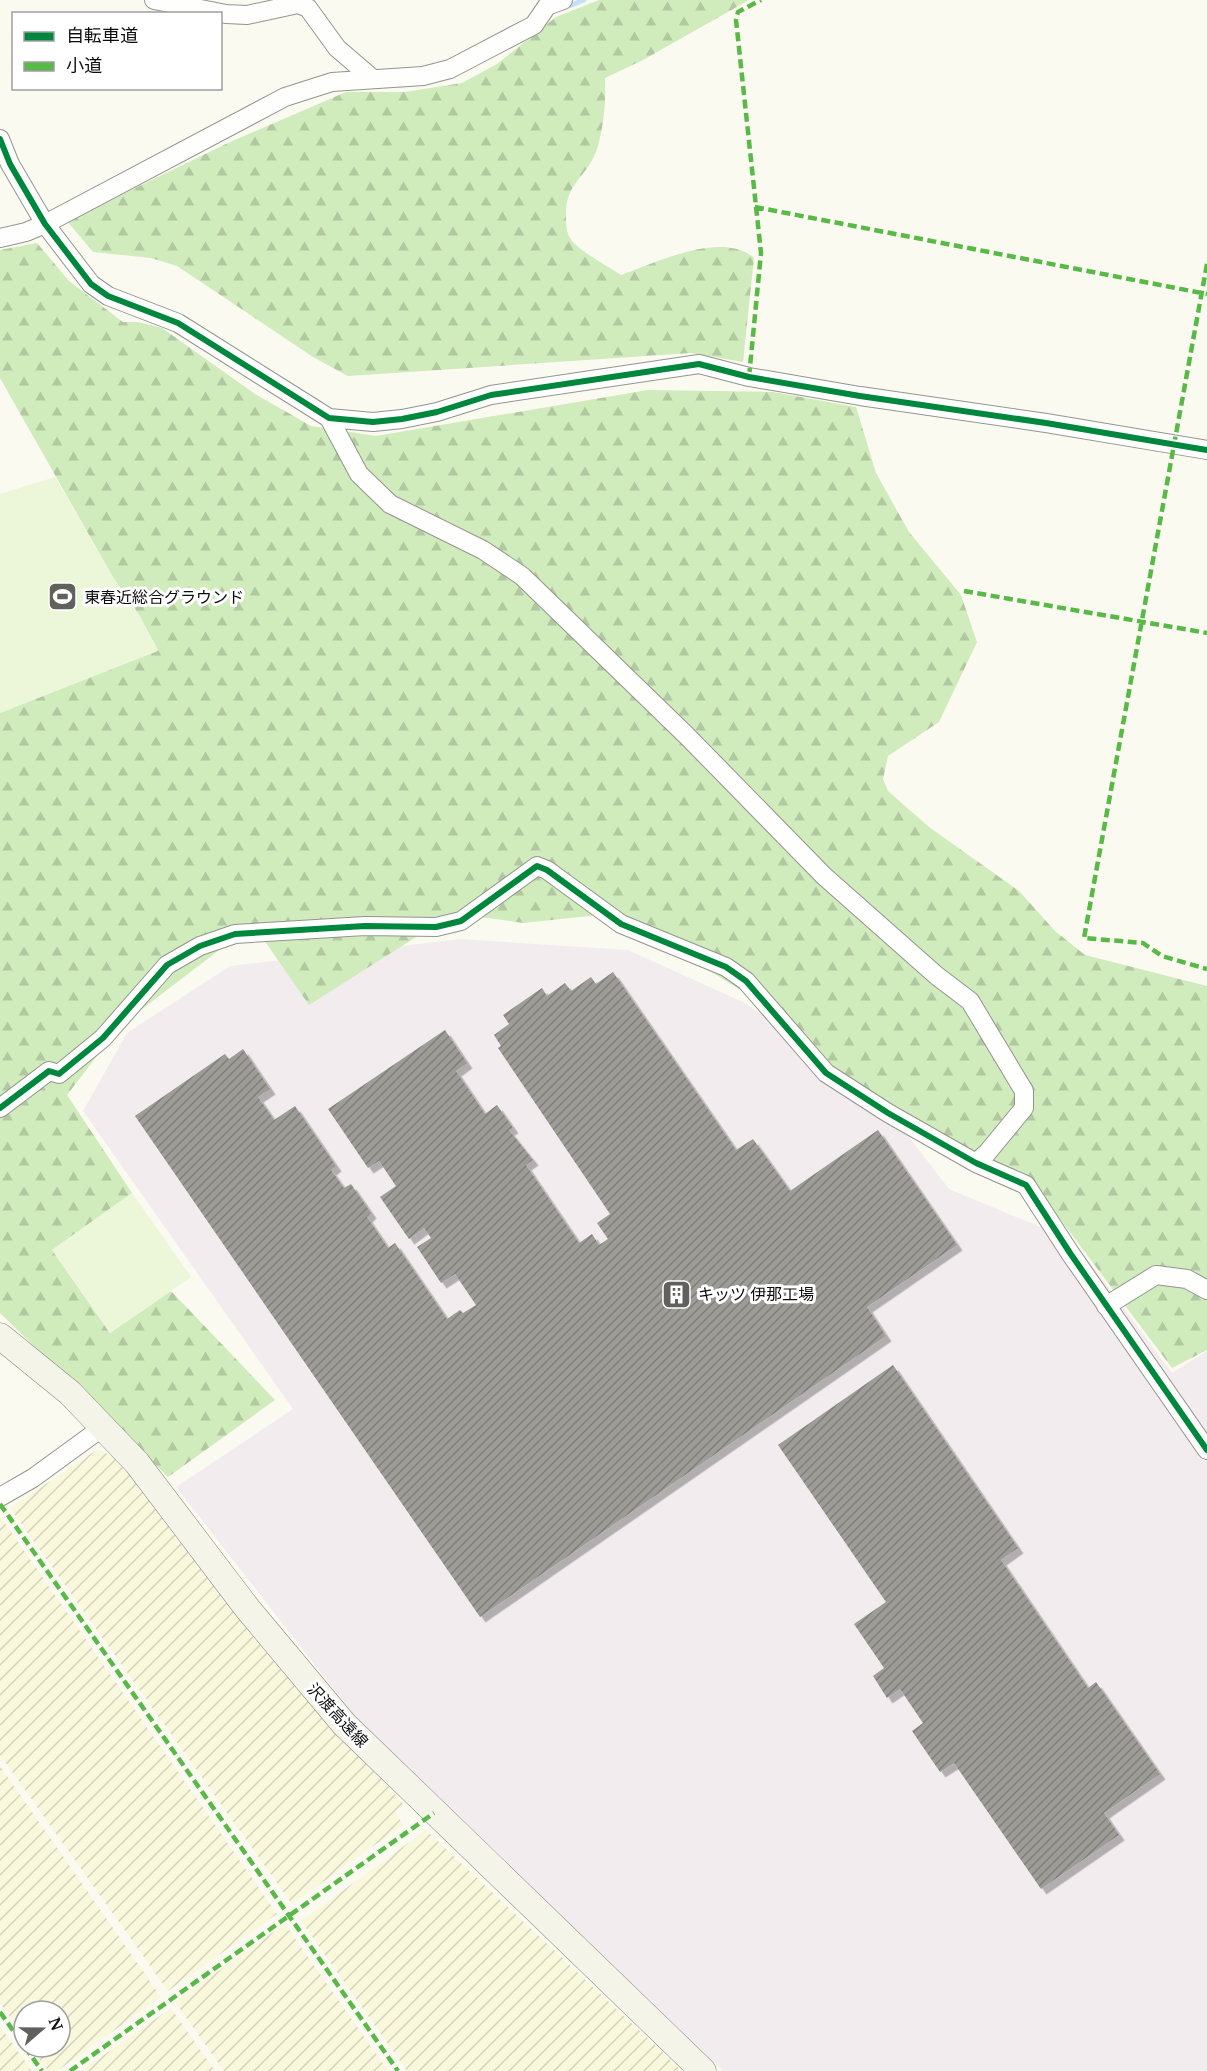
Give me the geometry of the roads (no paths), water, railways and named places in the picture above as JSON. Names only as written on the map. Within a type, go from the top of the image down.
[{"type":"main road","name":"沢渡高遠線","points":[[0,1336],[70,1393],[137,1462],[247,1608],[344,1724],[703,2071]]},
{"type":"street","points":[[154,0],[216,12]]},
{"type":"street","points":[[0,238],[26,232],[45,224],[285,97],[332,82],[423,76],[450,69],[534,25],[547,6],[563,0]]},
{"type":"street","points":[[222,13],[247,15],[298,4],[309,8],[338,48],[373,79]]},
{"type":"street","points":[[0,139],[10,164],[45,224],[91,284],[108,296],[178,323],[329,418],[373,422],[402,419],[437,412],[491,395],[699,364],[749,377],[860,396],[1046,423],[1207,450]]},
{"type":"street","points":[[329,418],[359,474],[390,504],[483,550],[522,576],[687,736],[825,876],[937,976],[970,1001],[1024,1091],[1023,1108],[987,1153],[976,1162]]},
{"type":"street","points":[[0,1108],[49,1071],[59,1074],[94,1046],[168,965],[200,946],[245,933],[365,926],[436,927],[461,921],[537,866],[547,870],[621,924],[726,967],[746,981],[826,1073],[888,1113],[976,1162],[1026,1185],[1106,1306],[1207,1450]]},
{"type":"street","points":[[1106,1306],[1156,1275],[1187,1279],[1207,1290]]},
{"type":"street","points":[[0,1497],[33,1478],[103,1427]]},
{"type":"waterway","points":[[564,8],[584,0]]},
{"type":"place","name":"東春近総合グラウンド","points":[[63,597]]},
{"type":"place","name":"キッツ 伊那工場","points":[[677,1294]]}]
